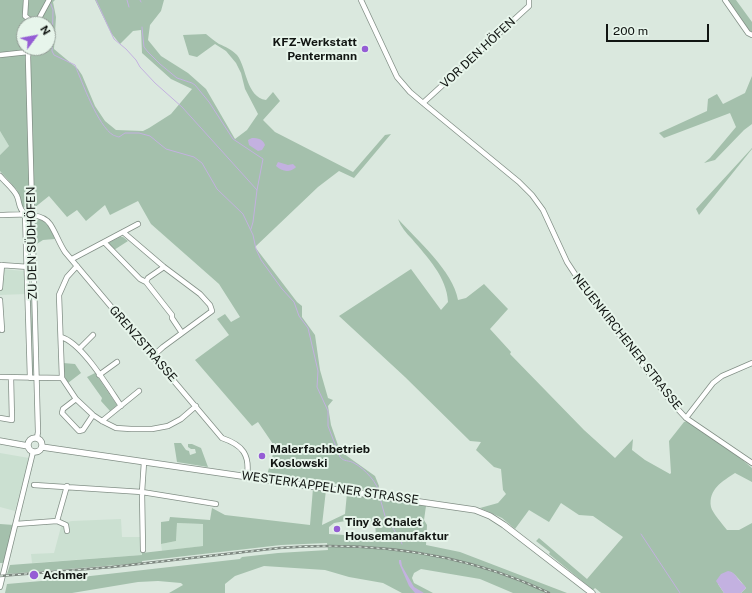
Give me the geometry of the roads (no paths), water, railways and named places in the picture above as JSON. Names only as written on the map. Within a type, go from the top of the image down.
[{"type":"main road","points":[[37,438],[41,440],[42,447],[38,452],[29,450],[28,446],[30,439],[37,438]]},
{"type":"main road","points":[[0,441],[28,446]]},
{"type":"main road","name":"WESTERKAPPELNER STRASSE","points":[[42,447],[469,508],[504,525],[592,593]]},
{"type":"street","points":[[25,16],[26,0]]},
{"type":"street","name":"NEUENKIRCHENER STRASSE","points":[[361,0],[397,77],[410,92],[532,194],[544,210],[570,267],[592,300],[673,404],[686,418],[752,463]]},
{"type":"street","name":"VOR DEN HÖFEN","points":[[423,103],[529,6],[529,0]]},
{"type":"street","points":[[724,0],[748,33],[752,35]]},
{"type":"street","points":[[40,16],[49,1]]},
{"type":"street","points":[[0,55],[16,52]]},
{"type":"street","name":"ZU DEN SÜDHÖFEN","points":[[29,56],[33,267],[33,378],[38,431],[37,438]]},
{"type":"street","points":[[0,176],[17,196],[20,208],[25,214],[26,266],[33,378]]},
{"type":"street","points":[[0,215],[31,214]]},
{"type":"street","name":"GRENZSTRASSE","points":[[31,214],[43,217],[49,221],[60,244],[77,266],[222,438],[238,445],[245,454],[248,462],[247,476]]},
{"type":"street","points":[[72,259],[138,224]]},
{"type":"street","points":[[123,232],[164,267],[200,294],[210,305],[212,311],[153,356]]},
{"type":"street","points":[[104,242],[140,279],[146,282],[172,315],[172,318],[182,333]]},
{"type":"street","points":[[0,288],[1,265],[33,267]]},
{"type":"street","points":[[77,266],[67,277],[59,295],[62,378],[76,399],[93,415],[116,428],[152,429],[168,426],[181,419],[196,406]]},
{"type":"street","points":[[146,282],[148,278],[164,267]]},
{"type":"street","points":[[0,300],[2,330]]},
{"type":"street","points":[[79,349],[93,335]]},
{"type":"street","points":[[61,338],[68,339],[79,349],[121,406]]},
{"type":"street","points":[[99,375],[117,362]]},
{"type":"street","points":[[686,418],[713,384],[722,376],[752,363]]},
{"type":"street","points":[[0,377],[62,378]]},
{"type":"street","points":[[0,418],[12,420],[10,377]]},
{"type":"street","points":[[102,421],[139,391]]},
{"type":"street","points":[[76,399],[63,409],[62,413],[79,431],[83,430],[93,415]]},
{"type":"street","points":[[0,587],[34,452]]},
{"type":"street","points":[[143,550],[142,492],[144,462]]},
{"type":"street","points":[[34,484],[142,492],[216,504]]},
{"type":"street","points":[[57,521],[67,486]]},
{"type":"street","points":[[16,524],[57,521],[66,525],[67,531]]},
{"type":"waterway","points":[[96,0],[114,39],[126,49],[155,83],[182,107],[257,190],[251,229]]},
{"type":"waterway","points":[[127,0],[129,7]]},
{"type":"waterway","points":[[50,2],[53,10],[52,51],[54,55],[75,65],[91,103],[107,130],[113,135],[119,137],[125,133],[139,133],[150,136],[166,149],[194,157],[202,163],[217,189],[243,214],[253,235],[256,249],[261,260],[282,289],[294,302],[299,316],[308,328],[318,371],[317,387],[328,411],[328,426],[340,457],[343,460],[354,463],[367,473],[377,486],[380,495]]},
{"type":"waterway","points":[[142,27],[144,47],[148,52],[177,78],[195,85],[209,102],[233,139],[263,159],[257,190]]},
{"type":"waterway","points":[[380,498],[385,516],[402,544]]},
{"type":"waterway","points":[[641,534],[680,593]]},
{"type":"railway","points":[[0,576],[112,567],[279,548],[348,546],[417,553],[451,559],[517,579],[549,593]]},
{"type":"place","name":"KFZ-Werkstatt Pentermann","points":[[365,49]]},
{"type":"place","name":"Malerfachbetrieb Koslowski","points":[[262,456]]},
{"type":"place","name":"Tiny & Chalet Housemanufaktur","points":[[337,529]]},
{"type":"place","name":"Achmer","points":[[34,575]]}]
